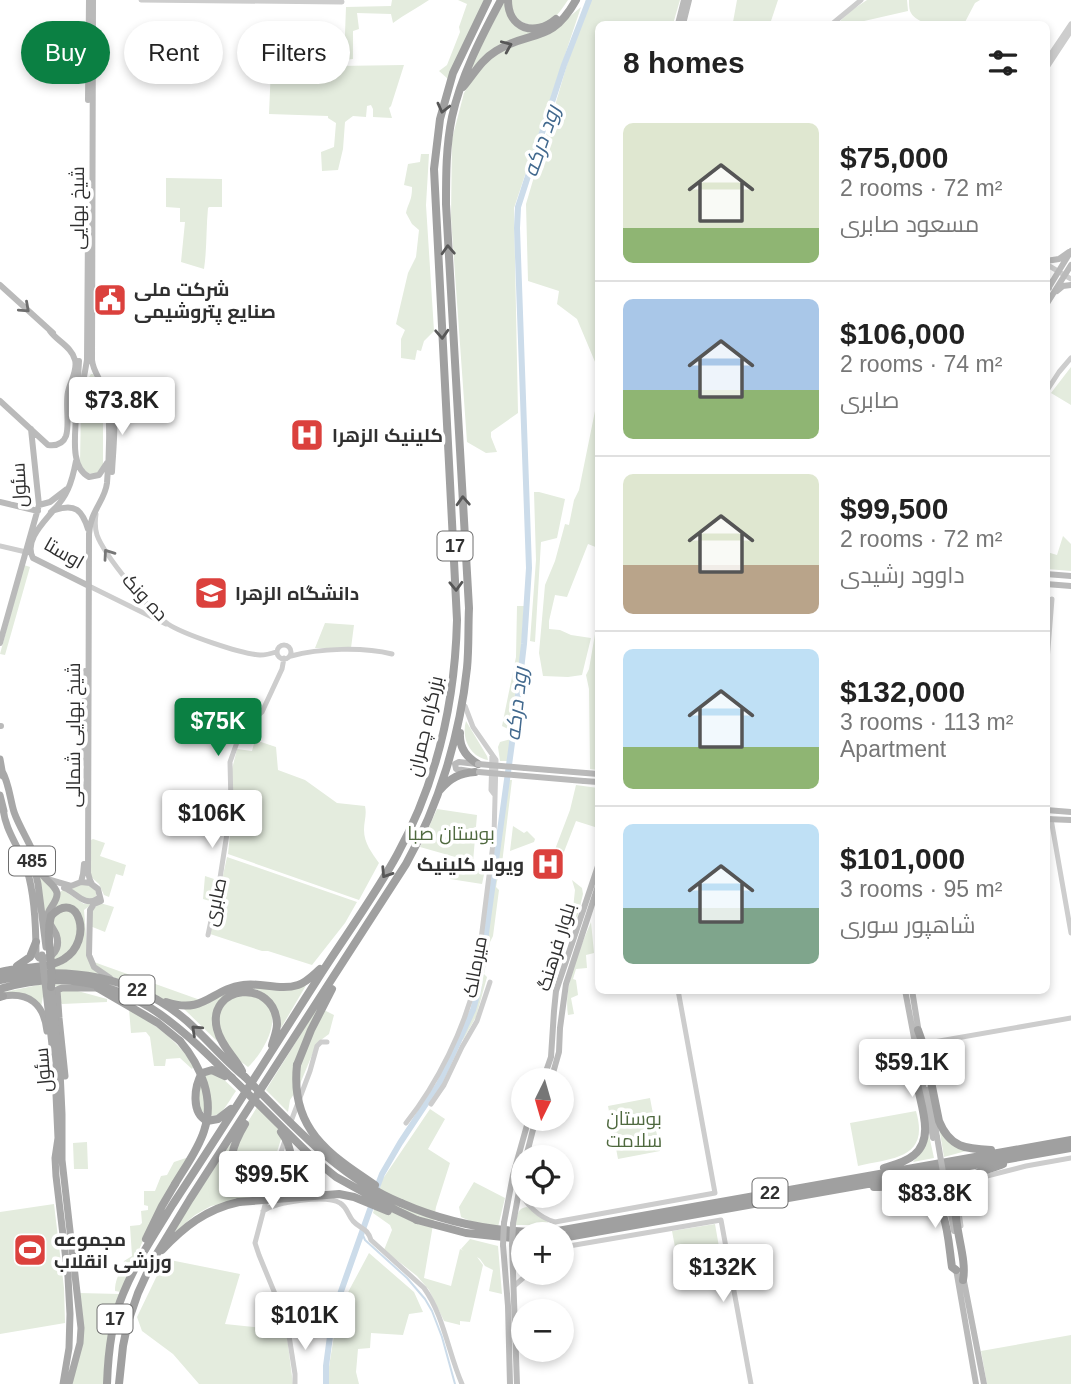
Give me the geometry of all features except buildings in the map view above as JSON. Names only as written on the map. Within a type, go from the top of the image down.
[{"type":"highway","name":"بزرگراه چمران","points":[[107,1384],[110,1347],[118,1308],[140,1259],[173,1203],[390,868],[420,807],[436,761],[450,700],[456,655],[456,578],[434,169],[440,119],[453,73],[488,0]]},
{"type":"highway","name":"بزرگراه چمران","points":[[119,1384],[121,1354],[128,1322],[153,1260],[406,864],[435,799],[454,740],[467,667],[469,608],[446,194],[449,135],[466,73],[501,0]]},
{"type":"highway","points":[[508,0],[514,20],[524,27],[540,29],[551,23],[570,0]]},
{"type":"highway","points":[[459,92],[488,56],[509,44],[550,30],[562,21],[576,0]]},
{"type":"highway","points":[[435,799],[447,782],[478,769],[459,741],[469,680],[467,667]]},
{"type":"highway","points":[[1,974],[56,962],[72,953],[80,935],[80,918],[68,908],[59,909],[51,916],[49,931],[52,970],[51,986]]},
{"type":"highway","points":[[1,974],[26,961],[36,942]]},
{"type":"highway","points":[[156,999],[173,1005],[192,1006],[243,985],[298,985],[330,959]]},
{"type":"highway","points":[[345,961],[297,1065],[298,1103],[312,1133],[319,1141],[349,1168],[401,1203]]},
{"type":"highway","name":"22","points":[[1,974],[88,975],[115,981],[156,999],[202,1035],[327,1157],[365,1185],[401,1203],[467,1229],[538,1232],[566,1230],[1071,1140]]},
{"type":"highway","points":[[73,980],[123,993]]},
{"type":"highway","name":"22","points":[[1,994],[33,981],[73,980],[102,985],[123,993],[172,1022],[314,1160],[336,1177],[417,1220],[511,1237]]},
{"type":"highway","points":[[98,988],[158,1023],[180,1041],[194,1059],[206,1091],[207,1109],[198,1146],[162,1206],[140,1259]]},
{"type":"highway","points":[[245,1077],[223,1045],[217,1030],[215,1019],[226,998],[236,993],[250,992],[260,995],[268,1002],[277,1024],[268,1056]]},
{"type":"highway","points":[[918,1030],[939,1121],[946,1134],[963,1148],[1012,1150]]},
{"type":"highway","points":[[856,1177],[906,1160],[917,1153],[923,1144],[925,1129],[915,1067],[917,1056]]},
{"type":"highway","points":[[238,1103],[218,1119],[207,1121],[197,1109],[198,1083],[203,1072],[212,1070],[242,1088]]},
{"type":"highway","points":[[262,1089],[256,1107],[240,1132],[231,1156],[232,1169],[241,1185],[254,1191],[277,1188],[289,1171],[291,1159],[289,1144],[264,1111]]},
{"type":"highway","name":"22","points":[[574,1236],[1071,1148]]},
{"type":"highway","points":[[963,1280],[965,1267],[955,1204],[958,1191],[964,1181],[973,1175],[1022,1157]]},
{"type":"highway","points":[[846,1188],[907,1186],[930,1193],[940,1206],[952,1267],[956,1270]]},
{"type":"highway","points":[[153,1260],[193,1221],[216,1208],[239,1202],[339,1194],[417,1220]]},
{"type":"main road","name":"شیخ بهایی","points":[[76,461],[78,385],[84,377],[87,360],[91,0]]},
{"type":"main road","points":[[681,21],[687,0]]},
{"type":"main road","name":"شیخ بهایی","points":[[90,231],[92,360],[94,370],[106,392],[108,461]]},
{"type":"main road","points":[[1050,261],[1071,251]]},
{"type":"main road","points":[[1065,275],[1071,251]]},
{"type":"main road","points":[[1050,290],[1071,265]]},
{"type":"main road","points":[[0,285],[76,354],[79,361],[78,385]]},
{"type":"main road","points":[[1050,291],[1071,285]]},
{"type":"main road","points":[[0,401],[48,445],[59,444],[66,436],[68,393],[76,362],[68,348],[50,331]]},
{"type":"main road","points":[[88,585],[92,518],[111,477],[112,396],[102,382]]},
{"type":"main road","points":[[76,413],[82,403],[92,398],[101,401],[108,412]]},
{"type":"main road","name":"سئول","points":[[0,643],[38,510],[31,429]]},
{"type":"main road","points":[[76,461],[84,475],[92,477],[101,473],[108,461]]},
{"type":"main road","name":"سئول","points":[[30,537],[41,521],[64,499],[76,461]]},
{"type":"main road","points":[[107,484],[108,461]]},
{"type":"main road","points":[[0,504],[38,510],[70,486]]},
{"type":"main road","points":[[52,512],[67,507],[77,510],[83,515],[89,534]]},
{"type":"main road","name":"اوستا","points":[[52,512],[33,537],[31,555],[88,585]]},
{"type":"main road","points":[[1050,575],[1071,576]]},
{"type":"main road","points":[[1050,584],[1071,586]]},
{"type":"main road","name":"شیخ بهایی شمالی","points":[[81,882],[86,823],[88,585]]},
{"type":"main road","name":"سئول","points":[[0,759],[13,819],[36,872],[44,955],[51,986],[58,1072],[59,1159],[68,1277],[69,1348],[63,1384]]},
{"type":"main road","points":[[459,766],[595,782]]},
{"type":"main road","points":[[478,769],[595,774]]},
{"type":"main road","points":[[2,771],[15,816],[44,878],[56,892],[56,899],[47,914],[47,920],[56,934],[56,949],[53,956],[47,959],[39,958],[36,954],[28,875],[4,821],[3,808]]},
{"type":"main road","name":"سئول","points":[[0,795],[34,884],[58,1072]]},
{"type":"main road","points":[[1050,810],[1071,812]]},
{"type":"main road","points":[[1050,819],[1071,820]]},
{"type":"main road","name":"شیخ بهایی شمالی","points":[[86,823],[88,875],[92,884]]},
{"type":"main road","name":"بلوار فرهنگ","points":[[547,1068],[551,1057],[556,991],[595,875]]},
{"type":"main road","points":[[44,878],[71,886],[81,882],[92,884],[98,889],[101,901],[92,906],[89,914],[89,958],[98,971],[115,981]]},
{"type":"main road","points":[[56,892],[66,889],[89,902],[100,895]]},
{"type":"main road","name":"بلوار فرهنگ","points":[[554,1068],[559,1052],[566,984],[595,895]]},
{"type":"main road","points":[[59,1159],[66,1142],[66,1105],[57,991],[98,988]]},
{"type":"main road","points":[[59,1018],[53,993],[47,992],[44,996],[59,1159]]},
{"type":"main road","points":[[1,994],[20,995],[30,999],[38,1005],[47,1024]]},
{"type":"main road","points":[[906,994],[935,1138]]},
{"type":"main road","points":[[913,994],[976,1384]]},
{"type":"main road","name":"سئول","points":[[59,1159],[81,1335],[69,1384]]},
{"type":"main road","points":[[943,1184],[984,1384]]},
{"type":"main road","points":[[510,1384],[508,1306],[511,1269],[503,1245],[504,1223],[511,1201]]},
{"type":"main road","points":[[513,1208],[513,1220]]},
{"type":"main road","points":[[514,1286],[517,1384]]},
{"type":"main road","points":[[69,1329],[74,1332],[78,1328],[79,1305]]},
{"type":"street","points":[[141,0],[342,2]]},
{"type":"street","points":[[836,21],[861,0]]},
{"type":"street","points":[[1050,57],[1071,24]]},
{"type":"street","points":[[1050,58],[1071,31]]},
{"type":"street","points":[[1050,265],[1065,275]]},
{"type":"street","points":[[1050,386],[1071,358]]},
{"type":"street","name":"ده ونک","points":[[97,508],[96,528],[105,550],[150,607],[169,624],[233,649],[264,655],[276,652]]},
{"type":"street","points":[[0,546],[26,552]]},
{"type":"street","name":"اوستا","points":[[88,585],[169,624]]},
{"type":"street","points":[[1050,624],[1052,600]]},
{"type":"street","points":[[306,652],[287,646],[277,648],[276,652],[277,656],[284,658],[306,652],[372,650],[393,654]]},
{"type":"street","points":[[291,648],[291,656]]},
{"type":"street","name":"صابری","points":[[208,935],[228,827],[231,758],[241,732],[262,712],[282,669],[284,658]]},
{"type":"street","name":"میرمالک","points":[[406,1123],[437,1078],[472,998],[476,979],[494,836],[496,760],[473,727],[465,706]]},
{"type":"street","points":[[1050,824],[1071,933]]},
{"type":"street","name":"میرمالک","points":[[431,1104],[444,1085],[477,1021],[490,982]]},
{"type":"street","points":[[513,1220],[523,1206],[535,1210],[551,1222],[559,1222],[715,1193],[679,994]]},
{"type":"street","points":[[928,1043],[1071,1018]]},
{"type":"street","points":[[295,1384],[287,1322],[256,1246],[256,1239],[275,1172],[318,1044],[327,1042]]},
{"type":"street","points":[[961,1226],[960,1197],[972,1181],[1071,1158]]},
{"type":"street","points":[[271,1188],[291,1202]]},
{"type":"street","points":[[271,1188],[271,1196],[291,1202]]},
{"type":"street","points":[[263,1212],[273,1206],[291,1202],[324,1199],[343,1205],[354,1221],[369,1232],[371,1240],[424,1288],[448,1342],[462,1384]]},
{"type":"street","points":[[574,1245],[721,1220],[751,1384]]},
{"type":"green space","points":[[392,0],[429,0],[393,23],[391,14],[357,13],[359,29],[353,31],[353,59],[350,59],[350,21],[345,21],[346,7],[391,6]]},
{"type":"green space","points":[[458,0],[484,0],[448,79],[439,71],[447,65],[460,32],[459,27],[467,4]]},
{"type":"green space","points":[[505,0],[510,17],[537,31],[492,50],[469,72],[474,59]]},
{"type":"green space","points":[[510,0],[568,0],[552,20],[546,24],[533,25],[515,18]]},
{"type":"green space","points":[[586,0],[680,0],[674,21],[595,21],[595,362],[577,319],[557,304],[559,291],[528,281],[526,204]]},
{"type":"green space","points":[[737,0],[778,0],[771,21],[733,21]]},
{"type":"green space","points":[[867,0],[907,0],[908,11],[864,21],[840,21]]},
{"type":"green space","points":[[909,0],[980,0],[975,3],[966,21],[921,21],[910,11]]},
{"type":"green space","points":[[581,7],[514,208],[518,413],[491,432],[497,452],[486,453],[467,442],[451,218],[452,139],[464,93],[482,64],[502,50],[549,34]]},
{"type":"green space","points":[[404,65],[389,108],[392,118],[373,117],[371,105],[367,106],[366,117],[353,116],[345,122],[338,170],[322,171],[321,152],[334,147],[336,123],[328,116],[269,114],[270,84],[350,84],[350,66]]},
{"type":"green space","points":[[421,154],[429,154],[426,205],[434,331],[424,341],[421,351],[417,350],[415,360],[401,358],[401,339],[405,330],[396,324],[408,273],[416,257],[419,230],[406,213],[412,187],[404,185],[408,164],[420,162]]},
{"type":"green space","points":[[166,178],[222,179],[222,207],[208,208],[204,269],[181,262],[185,222],[180,222],[180,208],[166,207]]},
{"type":"green space","points":[[1071,367],[1071,405],[1051,393]]},
{"type":"green space","points":[[91,374],[104,399],[91,395],[80,402],[84,385]]},
{"type":"green space","points":[[92,401],[99,403],[103,412],[103,464],[96,474],[86,472],[80,463],[81,408]]},
{"type":"green space","points":[[595,411],[595,547],[588,544],[567,597],[555,595],[549,621],[549,629],[591,638],[582,675],[543,676],[539,653],[545,585],[565,524],[569,525]]},
{"type":"green space","points":[[534,492],[565,499],[557,538],[541,542],[535,642],[530,641],[536,560]]},
{"type":"green space","points":[[1063,536],[1071,544],[1071,571],[1050,569],[1050,553],[1057,555]]},
{"type":"green space","points":[[24,565],[30,567],[5,655],[0,654]]},
{"type":"green space","points":[[517,606],[524,606],[512,731],[502,726],[516,657]]},
{"type":"green space","points":[[325,623],[354,625],[351,648],[315,648]]},
{"type":"green space","points":[[595,634],[595,770],[590,769],[589,689],[586,675]]},
{"type":"green space","points":[[466,721],[488,760],[476,755],[468,746]]},
{"type":"green space","points":[[511,739],[508,761],[500,761],[500,742]]},
{"type":"green space","points":[[255,740],[276,747],[278,770],[305,780],[337,803],[365,806],[365,839],[379,863],[359,900],[228,854],[233,806],[231,773],[237,749],[252,751]]},
{"type":"green space","points":[[508,780],[512,780],[501,872],[496,887],[499,890],[493,936],[484,974],[487,977],[476,1017],[463,1040],[478,1001]]},
{"type":"green space","points":[[576,785],[595,788],[595,827],[576,821],[562,857],[554,852]]},
{"type":"green space","name":"بوستان صبا","points":[[437,809],[477,815],[473,862],[420,847]]},
{"type":"green space","points":[[513,826],[524,833],[527,831],[535,839],[534,842],[510,851]]},
{"type":"green space","points":[[93,839],[105,843],[100,856],[126,865],[123,876],[116,874],[109,897],[104,895],[99,884],[91,877]]},
{"type":"green space","points":[[227,857],[357,902],[345,923],[312,965],[210,934]]},
{"type":"green space","points":[[452,861],[485,870],[482,884],[450,879]]},
{"type":"green space","points":[[205,876],[214,879],[210,901],[203,899]]},
{"type":"green space","points":[[39,878],[56,894],[44,914]]},
{"type":"green space","points":[[572,880],[582,888],[583,894],[577,919],[572,918],[575,890]]},
{"type":"green space","points":[[83,883],[95,889],[96,897],[87,900],[70,888]]},
{"type":"green space","points":[[63,890],[84,904],[92,904],[84,910],[88,958],[102,975],[51,970],[0,976],[56,964],[82,937],[72,907],[47,917],[58,893]]},
{"type":"green space","points":[[100,903],[114,907],[105,932],[90,926],[90,912]]},
{"type":"green space","points":[[67,909],[79,921],[74,947],[54,962],[57,954],[52,921],[56,913]]},
{"type":"green space","points":[[591,922],[594,953],[586,955],[587,968],[576,969],[573,979],[576,980],[578,995],[571,998],[574,1014],[568,1015],[570,980]]},
{"type":"green space","points":[[91,961],[203,1001],[194,1004],[168,1002],[103,973]]},
{"type":"green space","points":[[308,982],[281,1028],[277,1014],[264,994],[251,988],[237,992],[216,1009],[219,1043],[184,1009],[205,1004],[238,988]]},
{"type":"green space","points":[[43,984],[76,986],[56,986],[44,991],[41,1007],[38,1002],[0,993]]},
{"type":"green space","points":[[74,990],[107,999],[107,1002],[60,1002],[59,991]]},
{"type":"green space","points":[[251,994],[266,1003],[272,1018],[269,1036],[248,1067],[236,1058],[218,1029],[220,1008],[233,997]]},
{"type":"green space","points":[[322,1000],[294,1066],[294,1094],[288,1112],[266,1090]]},
{"type":"green space","points":[[129,1009],[173,1041],[194,1066],[192,1069],[180,1058],[166,1059],[165,1066],[154,1066],[150,1037],[146,1032],[131,1033]]},
{"type":"green space","points":[[324,1010],[334,1015],[329,1034],[317,1043],[300,1084],[299,1064]]},
{"type":"green space","points":[[207,1072],[217,1073],[236,1091],[225,1108],[212,1116],[200,1109],[198,1091]]},
{"type":"green space","name":"بوستان سلامت","points":[[650,1098],[660,1151],[618,1159],[608,1106]]},
{"type":"green space","points":[[257,1107],[283,1133],[265,1189],[246,1182],[233,1165],[241,1133]]},
{"type":"green space","points":[[430,1109],[445,1119],[428,1149],[450,1163],[436,1207],[424,1278],[451,1286],[460,1249],[464,1251],[461,1249],[470,1239],[498,1246],[502,1294],[489,1291],[493,1270],[477,1257],[483,1265],[470,1322],[460,1321],[460,1325],[444,1321],[429,1290],[417,1276],[384,1250],[392,1230],[390,1225],[373,1213],[382,1180]]},
{"type":"green space","points":[[916,1111],[918,1139],[913,1147],[895,1158],[858,1166],[850,1123]]},
{"type":"green space","points":[[939,1127],[966,1151],[944,1157]]},
{"type":"green space","points":[[929,1135],[934,1158],[913,1162],[924,1148]]},
{"type":"green space","points":[[235,1137],[228,1156],[228,1173],[236,1187],[255,1196],[211,1206],[195,1215],[169,1237]]},
{"type":"green space","points":[[87,1142],[88,1169],[74,1169],[73,1143]]},
{"type":"green space","points":[[189,1157],[147,1231],[121,1292],[115,1291],[124,1261],[132,1256],[130,1226],[140,1225],[141,1211],[148,1210],[148,1206],[144,1205],[144,1191],[155,1191],[161,1176],[167,1175],[174,1162]]},
{"type":"green space","points":[[976,1171],[952,1200],[947,1175]]},
{"type":"green space","points":[[301,1172],[317,1176],[313,1191],[297,1187]]},
{"type":"green space","points":[[937,1178],[942,1203],[909,1183]]},
{"type":"green space","points":[[474,1182],[505,1198],[498,1227],[477,1224],[461,1217],[459,1207]]},
{"type":"green space","name":"مجموعه ورزشی انقلاب","points":[[54,1204],[64,1288],[65,1323],[0,1334],[0,1212]]},
{"type":"green space","points":[[528,1208],[547,1222],[516,1222],[519,1211]]},
{"type":"green space","points":[[715,1224],[719,1247],[713,1248],[717,1268],[680,1274],[672,1231]]},
{"type":"green space","points":[[369,1253],[414,1292],[423,1312],[409,1314],[403,1335],[371,1333],[370,1348],[358,1349],[356,1372],[359,1384],[328,1384],[338,1311]]},
{"type":"green space","points":[[165,1259],[240,1274],[225,1324],[284,1330],[293,1384],[199,1384],[173,1354],[142,1331],[137,1317]]},
{"type":"green space","points":[[79,1293],[120,1294],[104,1384],[72,1384],[83,1337]]},
{"type":"green space","points":[[1071,1335],[1071,1384],[987,1384],[981,1351]]},
{"type":"waterway","name":"رود درکه","points":[[376,1190],[400,1143],[439,1084],[473,1010],[478,992],[515,721],[529,568],[518,207],[564,65],[589,0]]},
{"type":"waterway","name":"رود درکه","points":[[326,1384],[333,1314],[373,1201]]},
{"type":"waterway","points":[[362,1233],[365,1240],[407,1278],[425,1299],[442,1337],[455,1384]]},
{"type":"place","name":"شرکت ملی صنایع پتروشیمی","points":[[110,300]]},
{"type":"place","name":"کلینیک الزهرا","points":[[307,435]]},
{"type":"place","name":"دانشگاه الزهرا","points":[[211,593]]},
{"type":"place","name":"ویولا کلینیک","points":[[548,864]]},
{"type":"place","name":"مجموعه ورزشی انقلاب","points":[[30,1250]]}]
